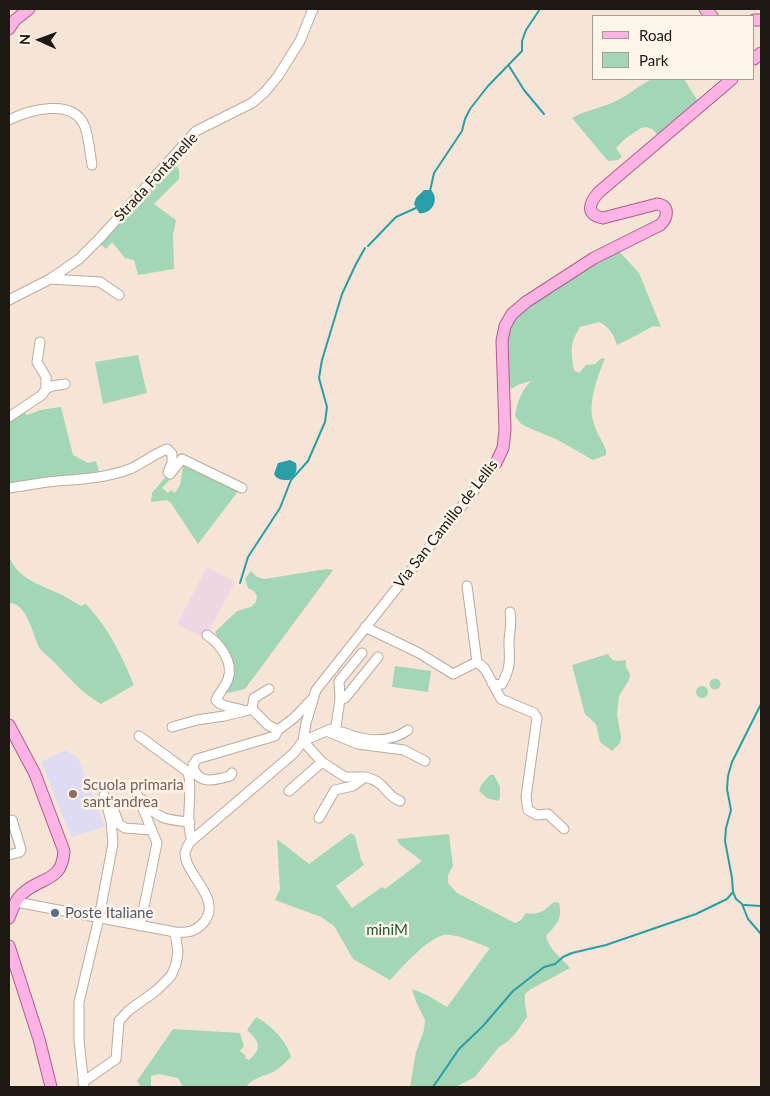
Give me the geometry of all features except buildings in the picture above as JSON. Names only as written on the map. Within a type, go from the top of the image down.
[{"type":"main road","points":[[9,29],[15,20],[29,9]]},
{"type":"main road","name":"Via San Camillo de Lellis","points":[[496,463],[503,448],[505,430],[502,341],[505,326],[512,314],[526,302],[594,258],[660,225],[664,221],[667,217],[667,212],[661,204],[603,218],[596,216],[590,206],[599,192],[731,80]]},
{"type":"main road","points":[[9,725],[35,774],[64,851],[60,868],[55,875],[25,891],[13,904],[9,918]]},
{"type":"main road","points":[[9,946],[39,1039],[51,1087]]},
{"type":"street","name":"Strada Fontanelle","points":[[9,300],[50,279],[79,260],[196,131],[252,103],[264,92],[278,76],[300,41],[313,9]]},
{"type":"street","points":[[9,120],[47,108],[65,110],[76,115],[84,125],[92,165]]},
{"type":"street","points":[[50,279],[100,282],[118,295]]},
{"type":"street","points":[[40,342],[37,362],[46,377],[46,389]]},
{"type":"street","points":[[9,417],[42,395],[46,389],[65,384]]},
{"type":"street","points":[[9,488],[58,481],[75,481],[107,475],[130,468],[167,449],[172,454],[172,463],[168,472],[170,474],[182,459],[242,488]]},
{"type":"street","name":"Via San Camillo de Lellis","points":[[304,737],[316,690],[496,463]]},
{"type":"street","points":[[467,586],[477,662],[485,669],[501,699],[534,713],[538,718],[526,797],[528,810],[537,815],[548,814],[564,829]]},
{"type":"street","points":[[492,683],[496,686],[502,684],[511,659],[509,640],[512,622],[510,612]]},
{"type":"street","points":[[365,627],[419,653],[453,674],[477,662]]},
{"type":"street","points":[[207,635],[216,641],[223,650],[230,670],[228,680],[216,700],[219,704],[249,710],[268,725],[278,730]]},
{"type":"street","points":[[336,727],[340,699],[339,681],[362,653]]},
{"type":"street","points":[[340,699],[345,698],[378,657]]},
{"type":"street","points":[[249,710],[254,698],[270,689]]},
{"type":"street","name":"Via San Camillo de Lellis","points":[[232,773],[230,776],[209,780],[200,778],[194,772],[193,765],[197,760],[275,736],[278,730],[291,721],[314,697]]},
{"type":"street","points":[[172,727],[249,710]]},
{"type":"street","points":[[291,721],[307,720]]},
{"type":"street","points":[[291,721],[297,724],[322,762],[345,777],[374,779],[384,785],[394,799],[400,801]]},
{"type":"street","points":[[336,727],[344,733],[371,740],[387,740],[401,736],[408,730]]},
{"type":"street","points":[[13,904],[176,932],[187,933],[196,930],[206,920],[209,909],[206,895],[188,863],[185,852],[192,840],[294,753],[304,737],[336,727]]},
{"type":"street","points":[[326,731],[358,744],[404,750],[425,761]]},
{"type":"street","points":[[139,736],[188,772],[190,780],[192,840]]},
{"type":"street","points":[[289,791],[322,762]]},
{"type":"street","points":[[319,818],[334,790],[353,786],[365,777]]},
{"type":"street","points":[[140,926],[157,851],[157,843],[135,791],[155,815],[175,821],[190,822]]},
{"type":"street","points":[[84,1084],[79,1040],[79,1002],[99,918],[113,842],[111,821],[104,795],[108,794],[119,824],[131,830],[152,830]]},
{"type":"street","points":[[9,855],[20,852],[21,849],[12,820]]},
{"type":"street","points":[[84,1084],[116,1059],[119,1021],[128,1010],[157,990],[171,976],[178,952],[176,932]]},
{"type":"shaded area","points":[[207,567],[235,582],[205,638],[177,624]]},
{"type":"shaded area","name":"Scuola primaria sant'andrea","points":[[65,750],[78,758],[105,827],[71,837],[41,762]]},
{"type":"green space","points":[[650,80],[685,80],[699,103],[658,135],[652,129],[641,128],[626,138],[616,148],[622,157],[618,160],[608,161],[572,118],[616,101]]},
{"type":"green space","points":[[173,161],[179,170],[179,179],[154,204],[176,220],[173,235],[174,269],[138,275],[134,260],[125,258],[112,242],[106,249],[98,242]]},
{"type":"green space","points":[[619,251],[639,273],[661,327],[653,326],[617,345],[611,331],[599,322],[580,327],[576,333],[572,348],[574,370],[579,373],[586,365],[595,364],[600,359],[605,358],[594,389],[592,413],[595,428],[606,450],[606,455],[593,460],[558,440],[520,423],[515,416],[517,406],[522,393],[531,381],[511,389],[506,373],[505,350],[512,321],[542,296]]},
{"type":"green space","points":[[138,355],[147,393],[103,404],[95,362]]},
{"type":"green space","points":[[61,407],[73,455],[88,463],[96,461],[100,475],[9,487],[9,419],[22,411],[27,415],[40,410]]},
{"type":"green space","points":[[184,462],[239,490],[198,544],[171,503],[167,500],[151,502],[152,493],[168,474],[172,477],[162,488],[168,493],[171,490],[175,493],[180,485]]},
{"type":"green space","points":[[9,556],[18,571],[32,581],[81,606],[86,604],[114,642],[134,685],[101,704],[81,689],[40,649],[25,614],[15,604],[9,603]]},
{"type":"green space","points":[[326,569],[333,570],[245,689],[223,694],[229,685],[223,647],[215,632],[237,611],[251,607],[256,602],[257,596],[254,591],[248,588],[245,579],[251,571],[257,577],[265,579]]},
{"type":"green space","points":[[608,654],[614,660],[626,660],[626,667],[630,674],[629,680],[619,696],[617,715],[621,737],[620,743],[612,751],[600,742],[596,724],[585,714],[572,665]]},
{"type":"green space","points":[[395,666],[431,671],[428,692],[392,687]]},
{"type":"green space","points":[[715,678],[721,684],[715,690],[709,684]]},
{"type":"green space","points":[[700,686],[704,686],[708,692],[704,698],[700,698],[696,694],[696,690]]},
{"type":"green space","points":[[490,775],[494,775],[500,787],[500,798],[498,801],[487,798],[479,791],[481,785]]},
{"type":"green space","name":"miniM","points":[[351,833],[355,836],[364,865],[336,886],[352,908],[382,887],[385,889],[422,861],[399,844],[397,839],[449,834],[453,866],[448,875],[448,883],[457,893],[515,923],[521,920],[526,913],[539,913],[554,902],[559,903],[559,918],[556,925],[546,936],[553,949],[570,968],[525,994],[527,1017],[515,1034],[499,1047],[475,1077],[456,1087],[410,1087],[416,1052],[424,1030],[425,1020],[412,989],[427,995],[447,1007],[490,948],[460,937],[444,935],[422,948],[390,980],[353,959],[334,926],[321,917],[275,900],[280,889],[277,839],[309,864]]},
{"type":"green space","points":[[256,1017],[278,1034],[286,1045],[291,1057],[275,1071],[256,1079],[246,1087],[183,1087],[178,1078],[159,1074],[151,1076],[151,1087],[141,1087],[137,1081],[173,1029],[240,1033],[244,1046],[240,1051],[249,1060],[258,1048],[257,1041],[247,1030]]},
{"type":"water","points":[[424,190],[431,190],[434,194],[435,202],[428,212],[419,213],[414,204],[416,198]]},
{"type":"water","points":[[290,460],[296,463],[296,471],[289,480],[282,480],[274,474],[278,463]]},
{"type":"waterway","points":[[430,191],[434,173],[462,131],[470,109],[488,86],[522,51],[522,41],[526,30],[540,9]]},
{"type":"waterway","points":[[509,66],[524,90],[544,114]]},
{"type":"waterway","points":[[368,246],[396,217],[416,208]]},
{"type":"waterway","points":[[240,583],[248,557],[280,508],[291,480],[308,461],[325,422],[327,407],[319,378],[322,360],[342,294],[365,248]]},
{"type":"waterway","points":[[761,704],[732,762],[728,776],[727,789],[731,810],[725,841],[733,892],[736,899],[742,904],[748,919],[761,934]]},
{"type":"waterway","points":[[433,1087],[459,1049],[483,1026],[513,991],[544,967],[555,964],[563,957],[572,953],[606,945],[696,914],[727,899],[733,892]]},
{"type":"waterway","points":[[744,905],[761,906]]},
{"type":"place","name":"Scuola primaria sant'andrea","points":[[73,794]]},
{"type":"place","name":"Poste Italiane","points":[[55,913]]}]
